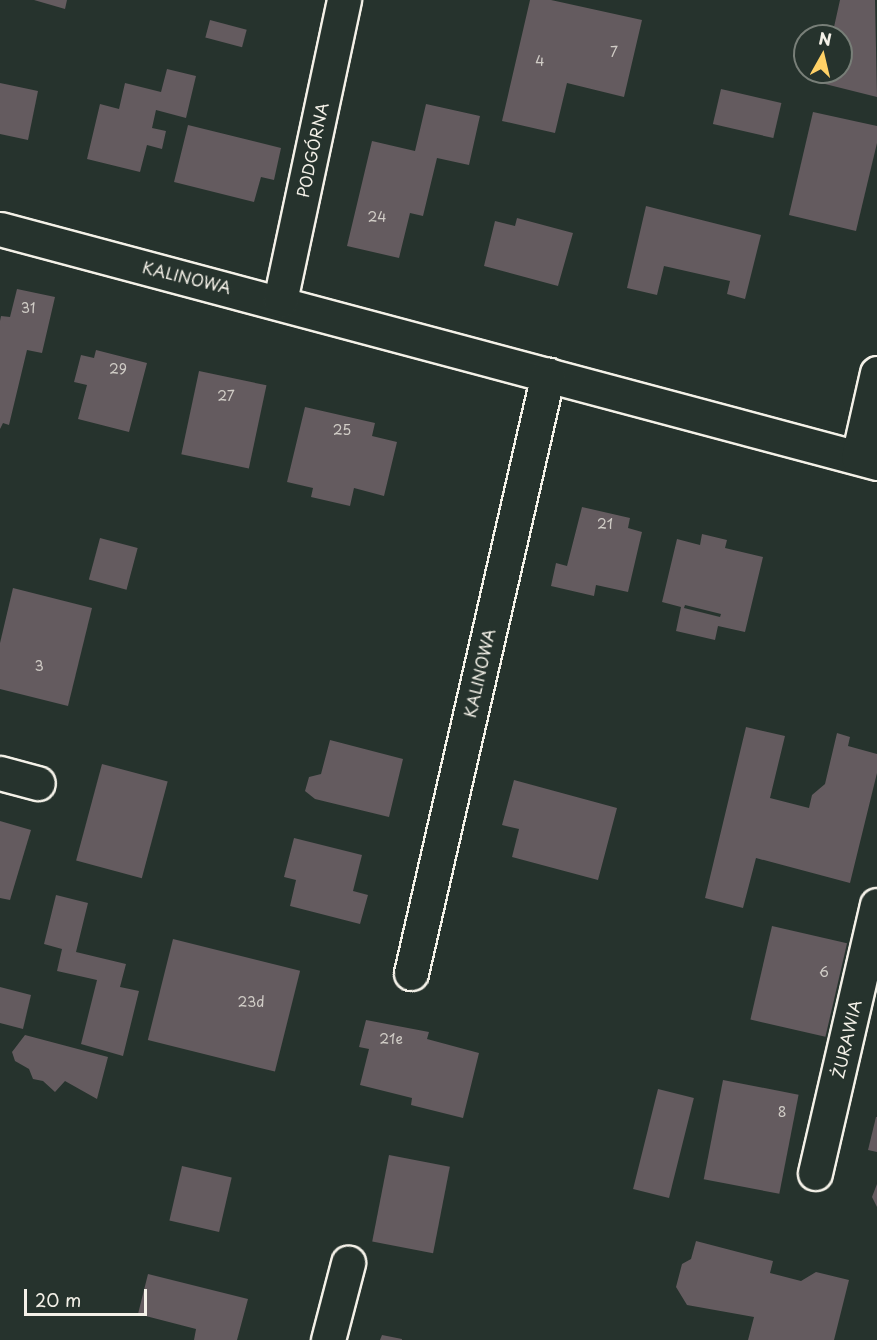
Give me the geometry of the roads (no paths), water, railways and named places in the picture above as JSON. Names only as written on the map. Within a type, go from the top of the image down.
[{"type":"street","name":"PODGÓRNA","points":[[280,301],[344,0]]},
{"type":"street","name":"KALINOWA","points":[[0,229],[280,301],[867,460]]},
{"type":"street","points":[[867,460],[877,373]]},
{"type":"street","name":"KALINOWA","points":[[411,973],[548,374]]},
{"type":"street","points":[[0,773],[38,783]]},
{"type":"street","name":"ŻURAWIA","points":[[815,1173],[877,905]]},
{"type":"street","points":[[328,1340],[348,1263]]}]
